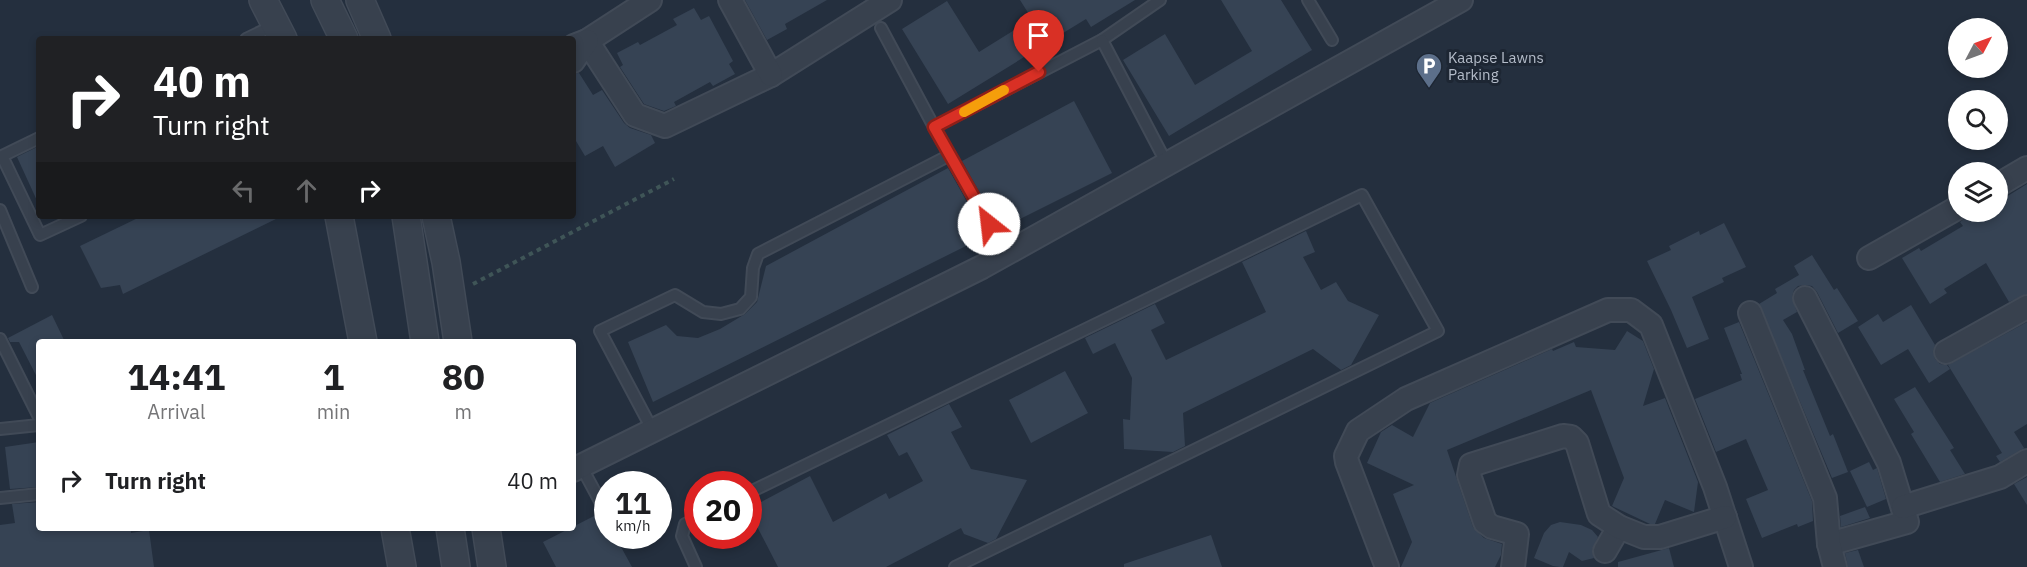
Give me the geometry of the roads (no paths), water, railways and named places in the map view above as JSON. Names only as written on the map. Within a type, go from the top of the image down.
[{"type":"street","points":[[263,0],[279,32]]},
{"type":"street","points":[[325,0],[343,36]]},
{"type":"street","points":[[360,0],[376,36]]},
{"type":"street","points":[[650,0],[580,44],[634,115],[665,126],[771,75],[890,0]]},
{"type":"street","points":[[730,0],[771,75]]},
{"type":"street","points":[[577,468],[1005,254],[1461,0]]},
{"type":"street","points":[[2008,179],[2027,168]]},
{"type":"street","points":[[1869,258],[1948,213]]},
{"type":"street","points":[[340,219],[362,339]]},
{"type":"street","points":[[406,219],[425,339]]},
{"type":"street","points":[[437,219],[458,339]]},
{"type":"street","points":[[1804,298],[1889,463],[1907,522],[1829,544]]},
{"type":"street","points":[[1946,352],[2027,306]]},
{"type":"street","points":[[1387,567],[1347,462],[1346,456],[1358,431],[1406,399],[1608,310],[1631,310],[1651,326],[1715,487],[1741,567]]},
{"type":"street","points":[[1750,313],[1825,498],[1829,544],[1835,567]]},
{"type":"street","points":[[1513,567],[1517,534],[1492,527],[1485,522],[1469,475],[1471,465],[1563,436],[1571,437],[1577,443],[1599,514],[1619,527],[1644,537],[1660,537],[1725,517]]},
{"type":"street","points":[[1903,507],[2000,477],[2027,461]]},
{"type":"street","points":[[1605,551],[1619,527]]},
{"type":"street","points":[[396,531],[402,567]]},
{"type":"street","points":[[450,531],[456,567]]},
{"type":"street","points":[[486,531],[492,567]]},
{"type":"lane","points":[[934,127],[1102,40],[1160,0]]},
{"type":"lane","points":[[1308,0],[1332,40]]},
{"type":"lane","points":[[881,28],[1005,254]]},
{"type":"lane","points":[[260,36],[279,32]]},
{"type":"lane","points":[[1102,40],[1167,164]]},
{"type":"lane","points":[[36,139],[2,156],[40,235],[75,219]]},
{"type":"lane","points":[[653,431],[600,331],[675,295],[703,312],[721,314],[740,309],[751,297],[753,268],[758,254],[950,155]]},
{"type":"lane","points":[[762,486],[1362,195],[1438,331],[955,567]]},
{"type":"lane","points":[[0,210],[32,287]]},
{"type":"lane","points":[[0,339],[36,411]]},
{"type":"lane","points":[[0,429],[36,425]]},
{"type":"lane","points":[[577,468],[594,494]]},
{"type":"lane","points":[[0,498],[36,494]]},
{"type":"lane","points":[[688,549],[696,567]]},
{"type":"place","name":"Kaapse Lawns Parking","points":[[1429,89]]}]
